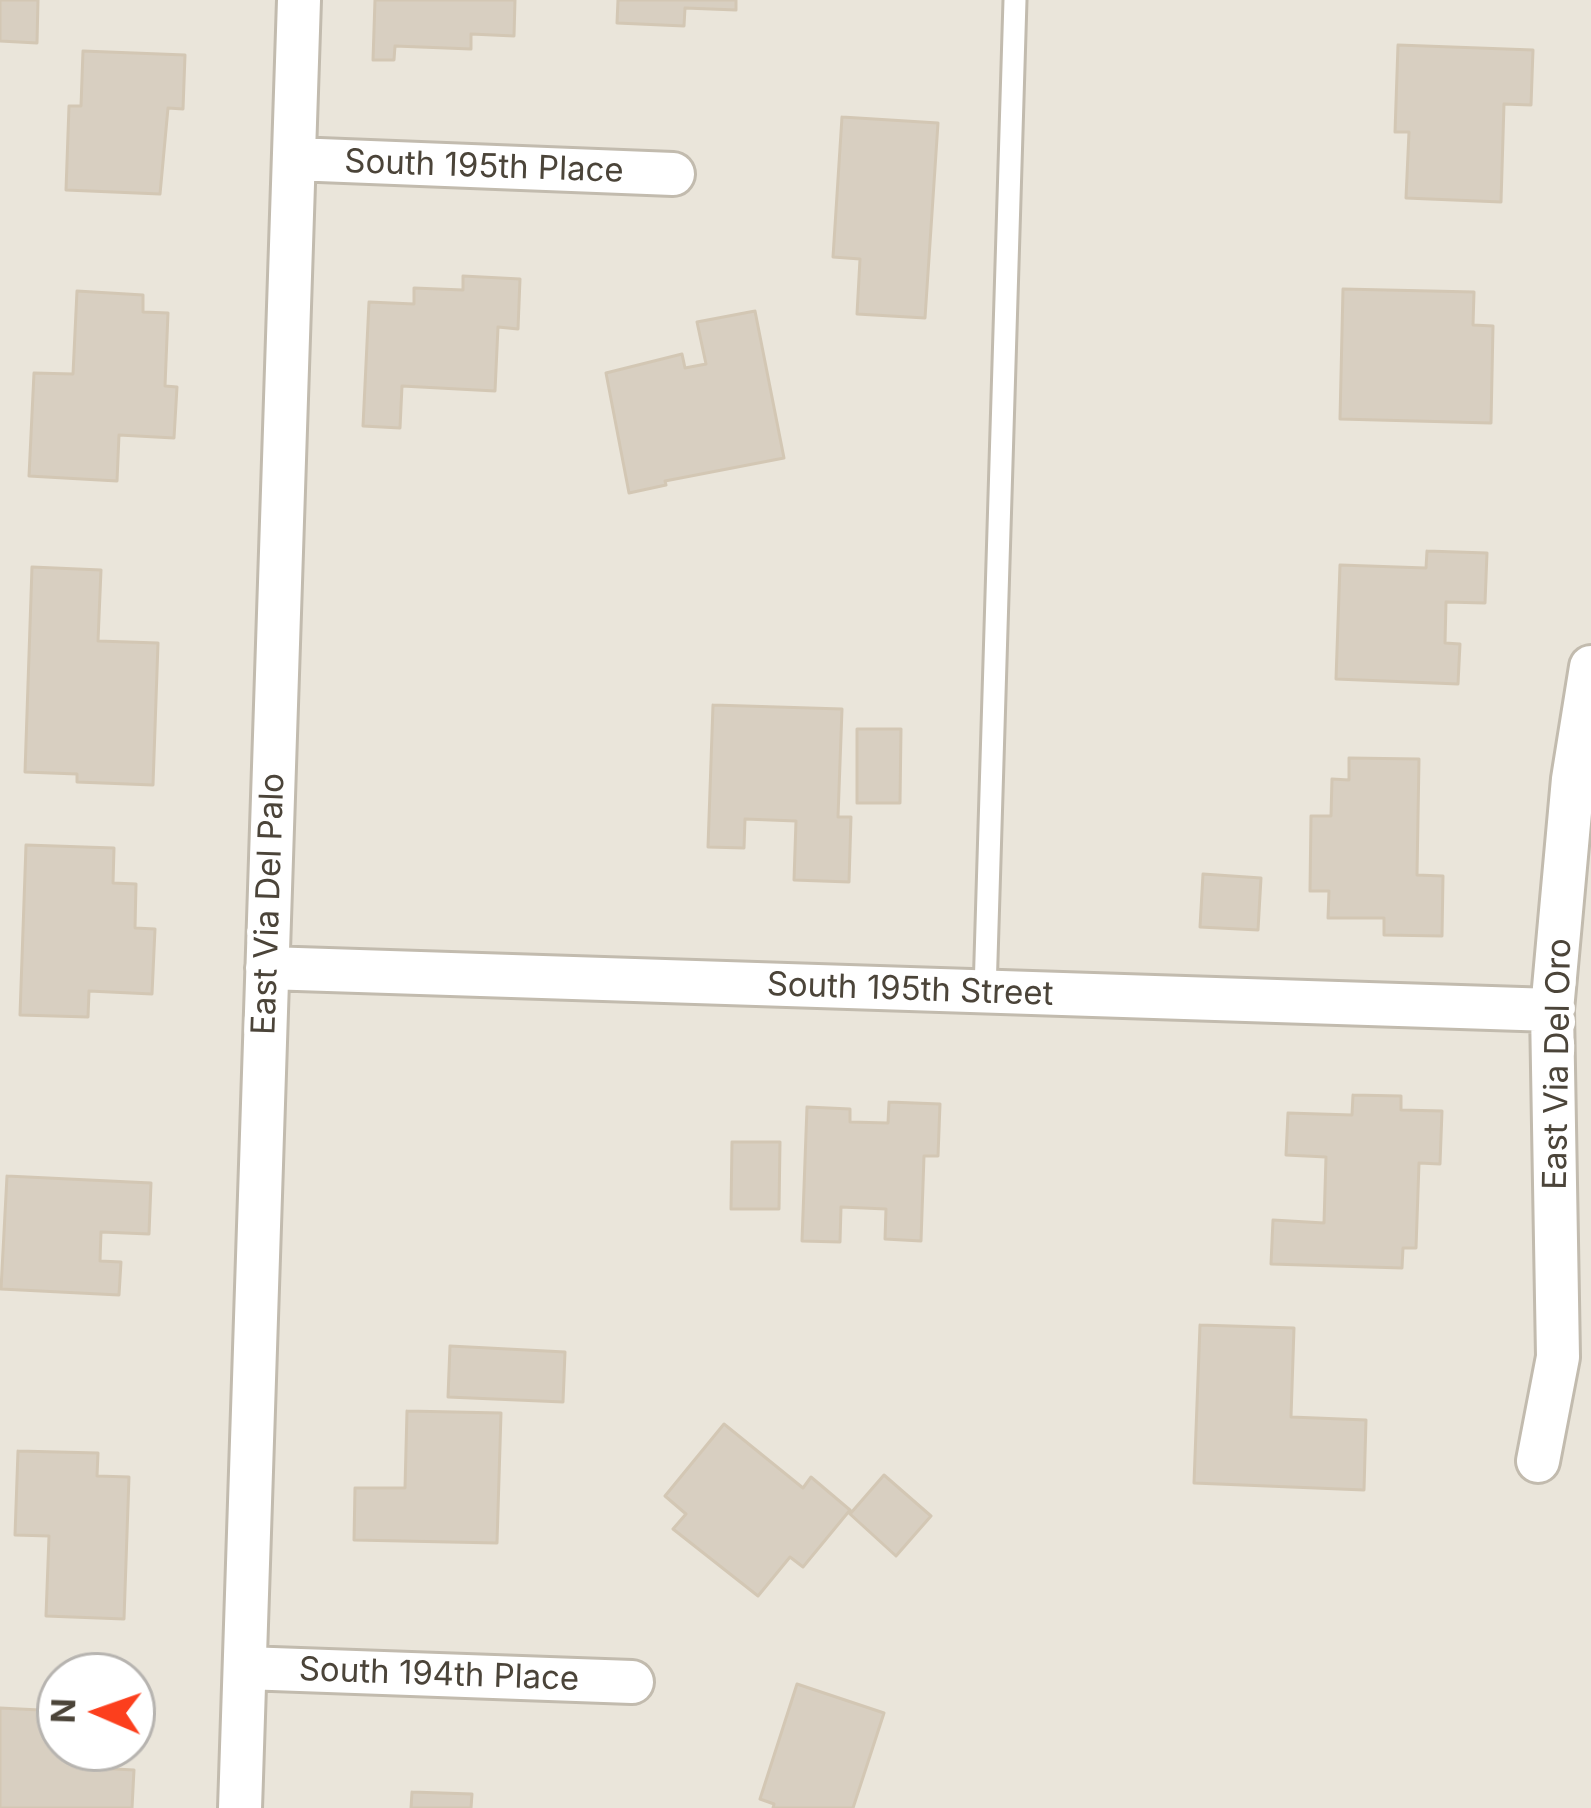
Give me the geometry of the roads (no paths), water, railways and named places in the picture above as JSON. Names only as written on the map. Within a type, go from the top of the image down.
[{"type":"street","name":"East Via Del Palo","points":[[240,1808],[299,0]]},
{"type":"street","name":"South 195th Place","points":[[294,159],[674,174]]},
{"type":"street","name":"East Via Del Oro","points":[[1538,1461],[1558,1357],[1552,1010],[1574,779],[1591,667]]},
{"type":"street","name":"South 195th Street","points":[[267,968],[1552,1010]]},
{"type":"street","name":"South 194th Place","points":[[244,1668],[632,1682]]},
{"type":"lane","points":[[985,992],[1015,0]]}]
